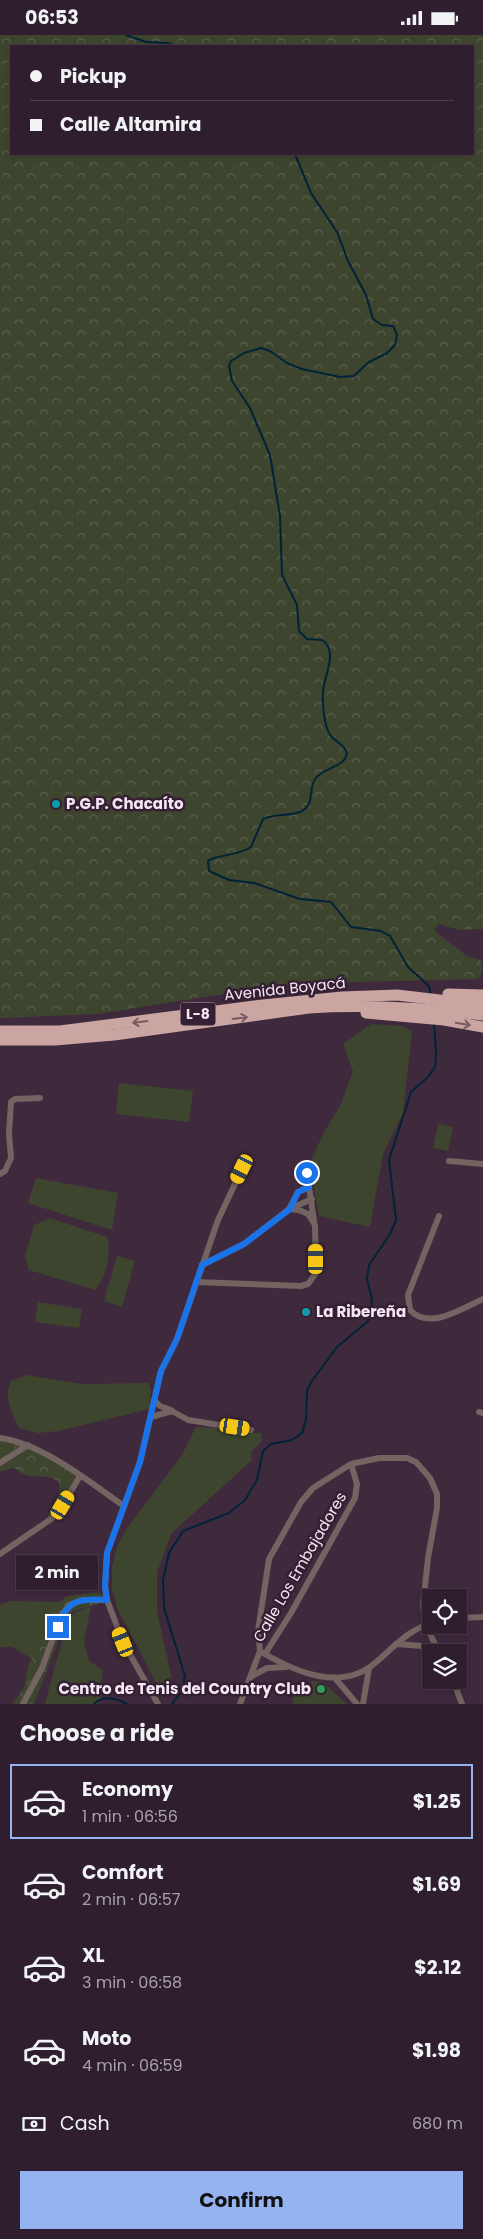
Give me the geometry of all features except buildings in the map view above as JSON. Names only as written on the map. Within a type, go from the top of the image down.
[{"type":"highway","name":"Avenida Boyacá","points":[[0,1031],[60,1031],[287,1002],[397,995],[416,1004]]},
{"type":"highway","points":[[443,1006],[483,995]]},
{"type":"highway","points":[[416,1004],[443,1006],[483,1005]]},
{"type":"highway","points":[[416,1004],[443,1006],[483,1015]]},
{"type":"highway","name":"Avenida Boyacá","points":[[0,1039],[55,1040],[114,1035],[309,1008],[354,1005],[369,1013],[416,1004]]},
{"type":"highway","points":[[443,1006],[483,1027]]},
{"type":"street","points":[[0,1174],[5,1171],[10,1158],[11,1102],[15,1099],[40,1098]]},
{"type":"street","points":[[449,1161],[483,1164]]},
{"type":"street","points":[[158,1704],[123,1642],[107,1600],[105,1587],[107,1553],[140,1462],[161,1371],[177,1339],[221,1213],[242,1169]]},
{"type":"street","points":[[196,1282],[301,1286],[308,1284],[316,1273],[315,1225],[307,1173]]},
{"type":"street","points":[[290,1209],[298,1192],[309,1187]]},
{"type":"street","points":[[202,1265],[244,1244],[290,1209],[312,1199]]},
{"type":"street","points":[[290,1209],[308,1214],[315,1225]]},
{"type":"street","points":[[439,1216],[408,1295],[410,1311],[428,1319],[439,1318],[483,1299]]},
{"type":"street","points":[[154,1400],[164,1408],[188,1420],[251,1430]]},
{"type":"street","points":[[151,1417],[172,1411]]},
{"type":"street","points":[[0,1438],[28,1445],[80,1476],[124,1506]]},
{"type":"street","points":[[0,1463],[28,1445]]},
{"type":"street","points":[[240,1704],[263,1652],[258,1631],[267,1568],[274,1549],[301,1502],[313,1487],[351,1464],[379,1458],[407,1458],[423,1468],[437,1494],[437,1508],[424,1589]]},
{"type":"street","name":"Calle Los Embajadores","points":[[263,1652],[291,1613],[355,1498],[357,1484],[351,1464]]},
{"type":"street","points":[[0,1554],[51,1519],[63,1505],[80,1476]]},
{"type":"street","points":[[23,1704],[42,1668],[62,1614],[70,1605],[81,1600],[107,1600]]},
{"type":"street","points":[[467,1618],[483,1617]]},
{"type":"street","points":[[263,1652],[289,1667],[309,1674],[335,1678],[354,1675],[369,1668],[396,1644],[422,1626]]},
{"type":"street","points":[[396,1644],[422,1648]]},
{"type":"street","points":[[252,1676],[267,1668],[289,1667]]},
{"type":"street","points":[[363,1704],[369,1668]]},
{"type":"street","points":[[335,1678],[356,1704]]},
{"type":"street","points":[[456,1689],[462,1704]]},
{"type":"green space","points":[[0,35],[483,35],[483,929],[459,930],[439,924],[435,929],[437,933],[468,957],[481,960],[481,975],[478,979],[313,983],[267,987],[98,1014],[0,1018]]},
{"type":"green space","points":[[371,1024],[403,1026],[412,1032],[403,1113],[383,1154],[370,1227],[319,1216],[311,1172],[312,1159],[322,1136],[341,1104],[353,1071],[343,1044]]},
{"type":"green space","points":[[119,1083],[193,1091],[189,1122],[116,1114]]},
{"type":"green space","points":[[438,1124],[453,1127],[448,1151],[433,1148]]},
{"type":"green space","points":[[36,1178],[118,1193],[112,1230],[28,1203]]},
{"type":"green space","points":[[50,1218],[107,1237],[109,1250],[107,1265],[102,1279],[95,1290],[29,1270],[25,1257],[34,1225]]},
{"type":"green space","points":[[117,1256],[135,1261],[122,1307],[104,1301]]},
{"type":"green space","points":[[38,1302],[82,1309],[79,1328],[35,1322]]},
{"type":"green space","points":[[27,1375],[82,1384],[149,1383],[151,1391],[149,1409],[59,1431],[38,1433],[19,1428],[9,1405],[8,1393],[11,1381]]},
{"type":"green space","points":[[196,1427],[261,1433],[262,1441],[251,1452],[252,1460],[172,1533],[157,1572],[157,1611],[171,1675],[171,1690],[167,1695],[163,1696],[117,1608],[112,1588],[112,1567],[117,1547],[125,1531],[182,1455]]},
{"type":"green space","points":[[0,1438],[16,1440],[80,1476],[51,1519],[48,1517],[58,1496],[58,1483],[55,1479],[26,1475],[12,1468],[0,1472]]},
{"type":"green space","points":[[97,1592],[103,1595],[101,1603],[73,1611],[66,1620],[34,1704],[12,1704],[24,1688],[29,1663],[44,1638],[51,1609],[67,1596]]},
{"type":"green space","points":[[10,1601],[59,1602],[49,1614],[44,1638],[32,1659],[12,1647],[0,1647],[0,1605]]},
{"type":"green space","points":[[91,1607],[84,1640],[89,1661],[103,1670],[99,1704],[45,1704],[67,1622],[75,1612]]},
{"type":"green space","name":"Centro de Tenis del Country Club","points":[[311,1681],[324,1683],[347,1704],[293,1704],[293,1693],[306,1692],[307,1695],[311,1695]]},
{"type":"waterway","points":[[126,35],[146,42],[173,45]]},
{"type":"waterway","points":[[295,155],[311,193],[337,232],[348,261],[366,295],[373,319],[382,325],[393,326],[397,335],[395,345],[387,353],[369,362],[354,376],[340,377],[302,369],[261,348],[244,353],[231,361],[229,366],[232,381],[250,408],[270,455],[280,516],[282,575],[297,605],[299,631],[307,639],[322,640],[327,645],[330,657],[323,691],[324,715],[331,736],[347,753],[342,762],[323,772],[315,779],[309,805],[306,808],[297,813],[263,819],[251,847],[240,852],[211,859],[208,861],[209,871],[229,880],[254,883],[300,899],[331,902],[351,927],[381,931],[390,936],[408,967],[429,986],[431,995]]},
{"type":"waterway","points":[[172,1704],[182,1691],[185,1676],[164,1608],[163,1580],[169,1553],[183,1531],[229,1513],[245,1500],[257,1480],[263,1451],[271,1444],[292,1440],[302,1433],[306,1420],[307,1391],[311,1382],[337,1347],[367,1322],[371,1316],[372,1299],[367,1279],[369,1265],[390,1234],[396,1220],[389,1160],[411,1092],[428,1077],[435,1067],[434,1023]]},
{"type":"waterway","points":[[94,1704],[106,1698],[119,1700],[127,1704]]},
{"type":"place","name":"P.G.P. Chacaíto","points":[[56,804]]},
{"type":"place","name":"La Ribereña","points":[[306,1312]]},
{"type":"place","name":"Centro de Tenis del Country Club","points":[[321,1689]]},
{"type":"route","points":[[58,1627],[62,1614],[70,1605],[81,1600],[107,1600],[105,1570],[107,1553],[140,1462],[161,1371],[177,1339],[202,1265],[244,1244],[290,1209],[298,1192],[309,1187],[307,1173]]}]
